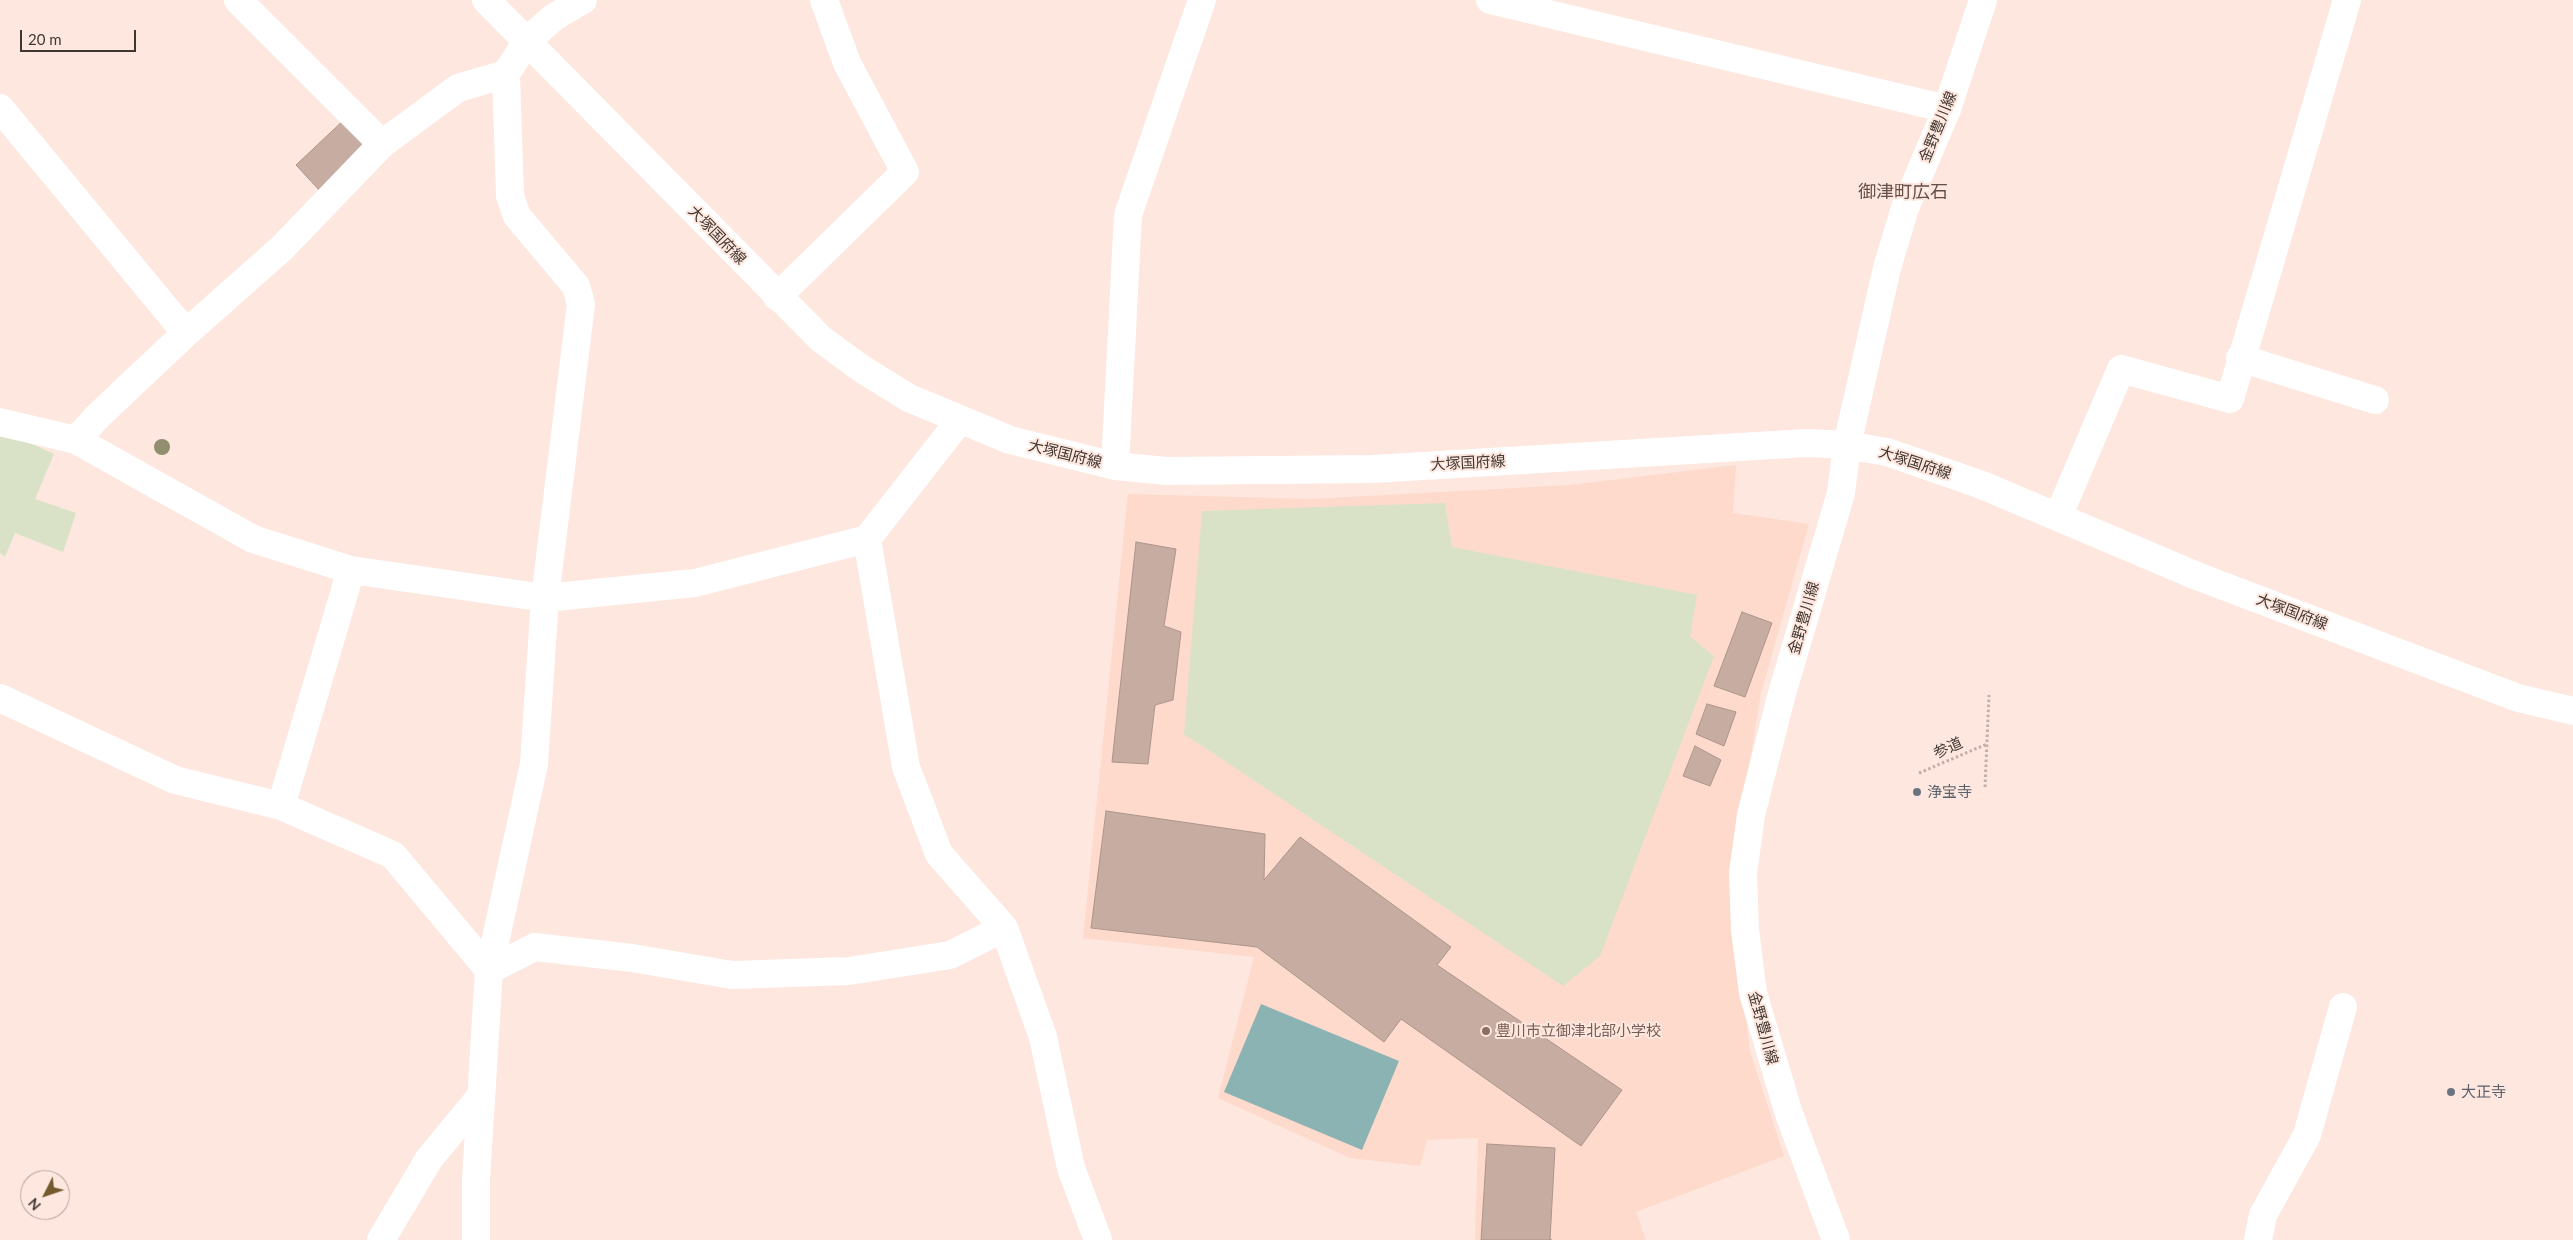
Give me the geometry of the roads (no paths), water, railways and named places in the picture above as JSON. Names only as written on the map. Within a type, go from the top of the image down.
[{"type":"street","points":[[238,0],[382,144]]},
{"type":"street","name":"大塚国府線","points":[[486,0],[821,339],[862,369],[909,398],[1010,440],[1115,466],[1166,471],[1372,469],[1807,443],[1847,445],[1887,452],[1982,485],[2197,576],[2509,694],[2573,711]]},
{"type":"street","points":[[476,1240],[476,1180],[489,970],[534,764],[545,598],[581,304],[576,286],[517,216],[510,196],[506,74],[527,41],[554,17],[583,0]]},
{"type":"street","points":[[777,296],[905,172],[847,64],[824,0]]},
{"type":"street","points":[[1115,466],[1128,215],[1202,0]]},
{"type":"street","points":[[1490,0],[1947,109]]},
{"type":"street","name":"金野豊川線","points":[[1836,1240],[1789,1114],[1752,993],[1745,930],[1743,873],[1751,815],[1781,697],[1841,493],[1847,445],[1887,268],[1905,208],[1947,109],[1983,0]]},
{"type":"street","points":[[2058,517],[2121,369],[2230,399],[2240,358],[2347,0]]},
{"type":"street","points":[[76,440],[97,417],[186,333],[282,248],[382,144],[458,88],[506,74]]},
{"type":"street","points":[[0,108],[186,333]]},
{"type":"street","points":[[2240,358],[2375,400]]},
{"type":"street","points":[[0,422],[76,440],[253,539],[351,570],[545,598],[695,583],[867,539],[960,420]]},
{"type":"street","points":[[867,539],[906,767],[939,854],[1004,928],[1043,1037],[1071,1168],[1098,1240]]},
{"type":"street","points":[[281,806],[351,570]]},
{"type":"street","points":[[0,698],[175,780],[281,806],[393,855],[489,970]]},
{"type":"street","points":[[489,970],[535,947],[632,958],[732,975],[849,971],[950,956],[1004,928]]},
{"type":"street","points":[[2258,1240],[2263,1215],[2307,1135],[2343,1007]]},
{"type":"street","points":[[381,1240],[429,1159],[481,1096]]},
{"type":"water","points":[[1261,1004],[1399,1061],[1362,1150],[1224,1092]]},
{"type":"place","name":"浄宝寺","points":[[1917,792]]},
{"type":"place","name":"豊川市立御津北部小学校","points":[[1486,1031]]},
{"type":"place","name":"大正寺","points":[[2451,1092]]},
{"type":"district","name":"御津町広石","points":[[1903,192]]}]
